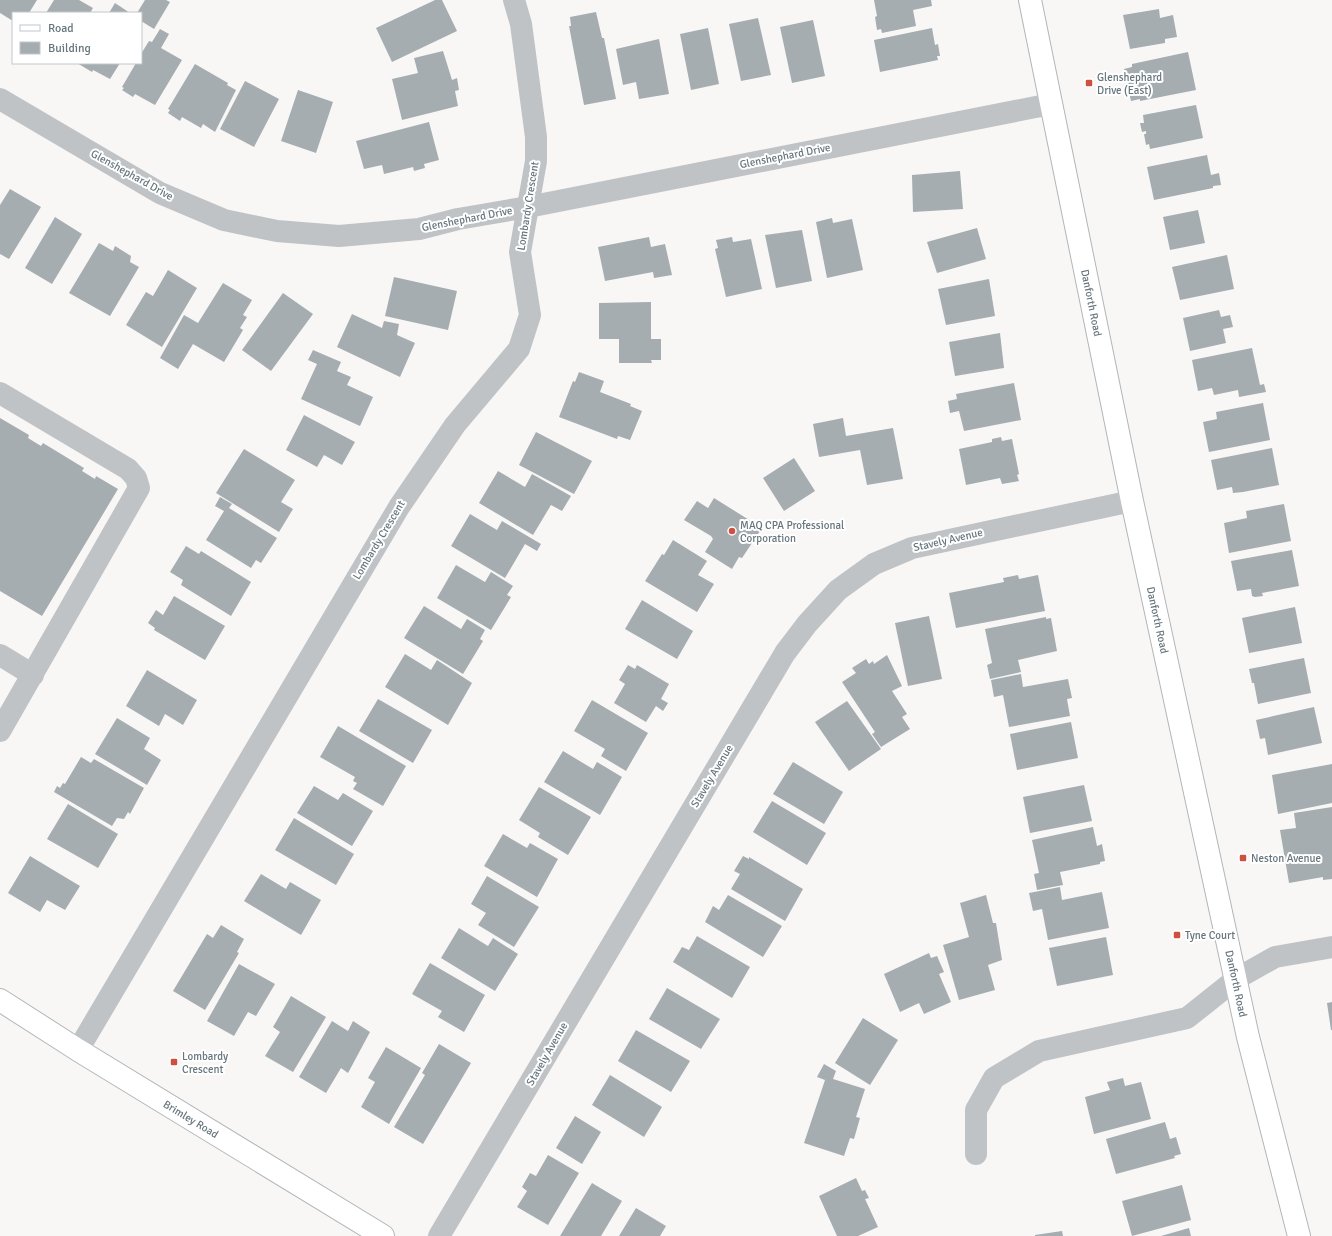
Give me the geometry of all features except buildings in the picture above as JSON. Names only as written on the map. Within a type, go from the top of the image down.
[{"type":"main road","name":"Danforth Road","points":[[1030,0],[1132,501],[1248,1037],[1300,1236]]},
{"type":"main road","name":"Brimley Road","points":[[0,1000],[78,1050],[383,1236]]},
{"type":"street","name":"Lombardy Crescent","points":[[78,1050],[398,507],[455,425],[518,349],[530,315],[520,252],[536,161],[536,137],[521,24],[514,0]]},
{"type":"street","name":"Glenshephard Drive","points":[[0,99],[160,193],[224,220],[277,231],[339,236],[418,229],[458,219],[528,207],[1052,104]]},
{"type":"street","points":[[0,393],[128,469],[136,478],[139,488],[0,731]]},
{"type":"street","name":"Stavely Avenue","points":[[438,1236],[450,1219],[458,1203],[784,653],[807,624],[838,590],[874,564],[912,548],[1132,501]]},
{"type":"street","points":[[0,655],[33,675]]},
{"type":"street","points":[[976,1154],[976,1110],[994,1078],[1039,1051],[1187,1018],[1236,979],[1274,957],[1332,947]]},
{"type":"place","name":"Glenshephard Drive (East)","points":[[1089,83]]},
{"type":"place","name":"MAQ CPA Professional Corporation","points":[[732,531]]},
{"type":"place","name":"Neston Avenue","points":[[1243,858]]},
{"type":"place","name":"Tyne Court","points":[[1177,935]]},
{"type":"place","name":"Lombardy Crescent","points":[[174,1062]]}]
